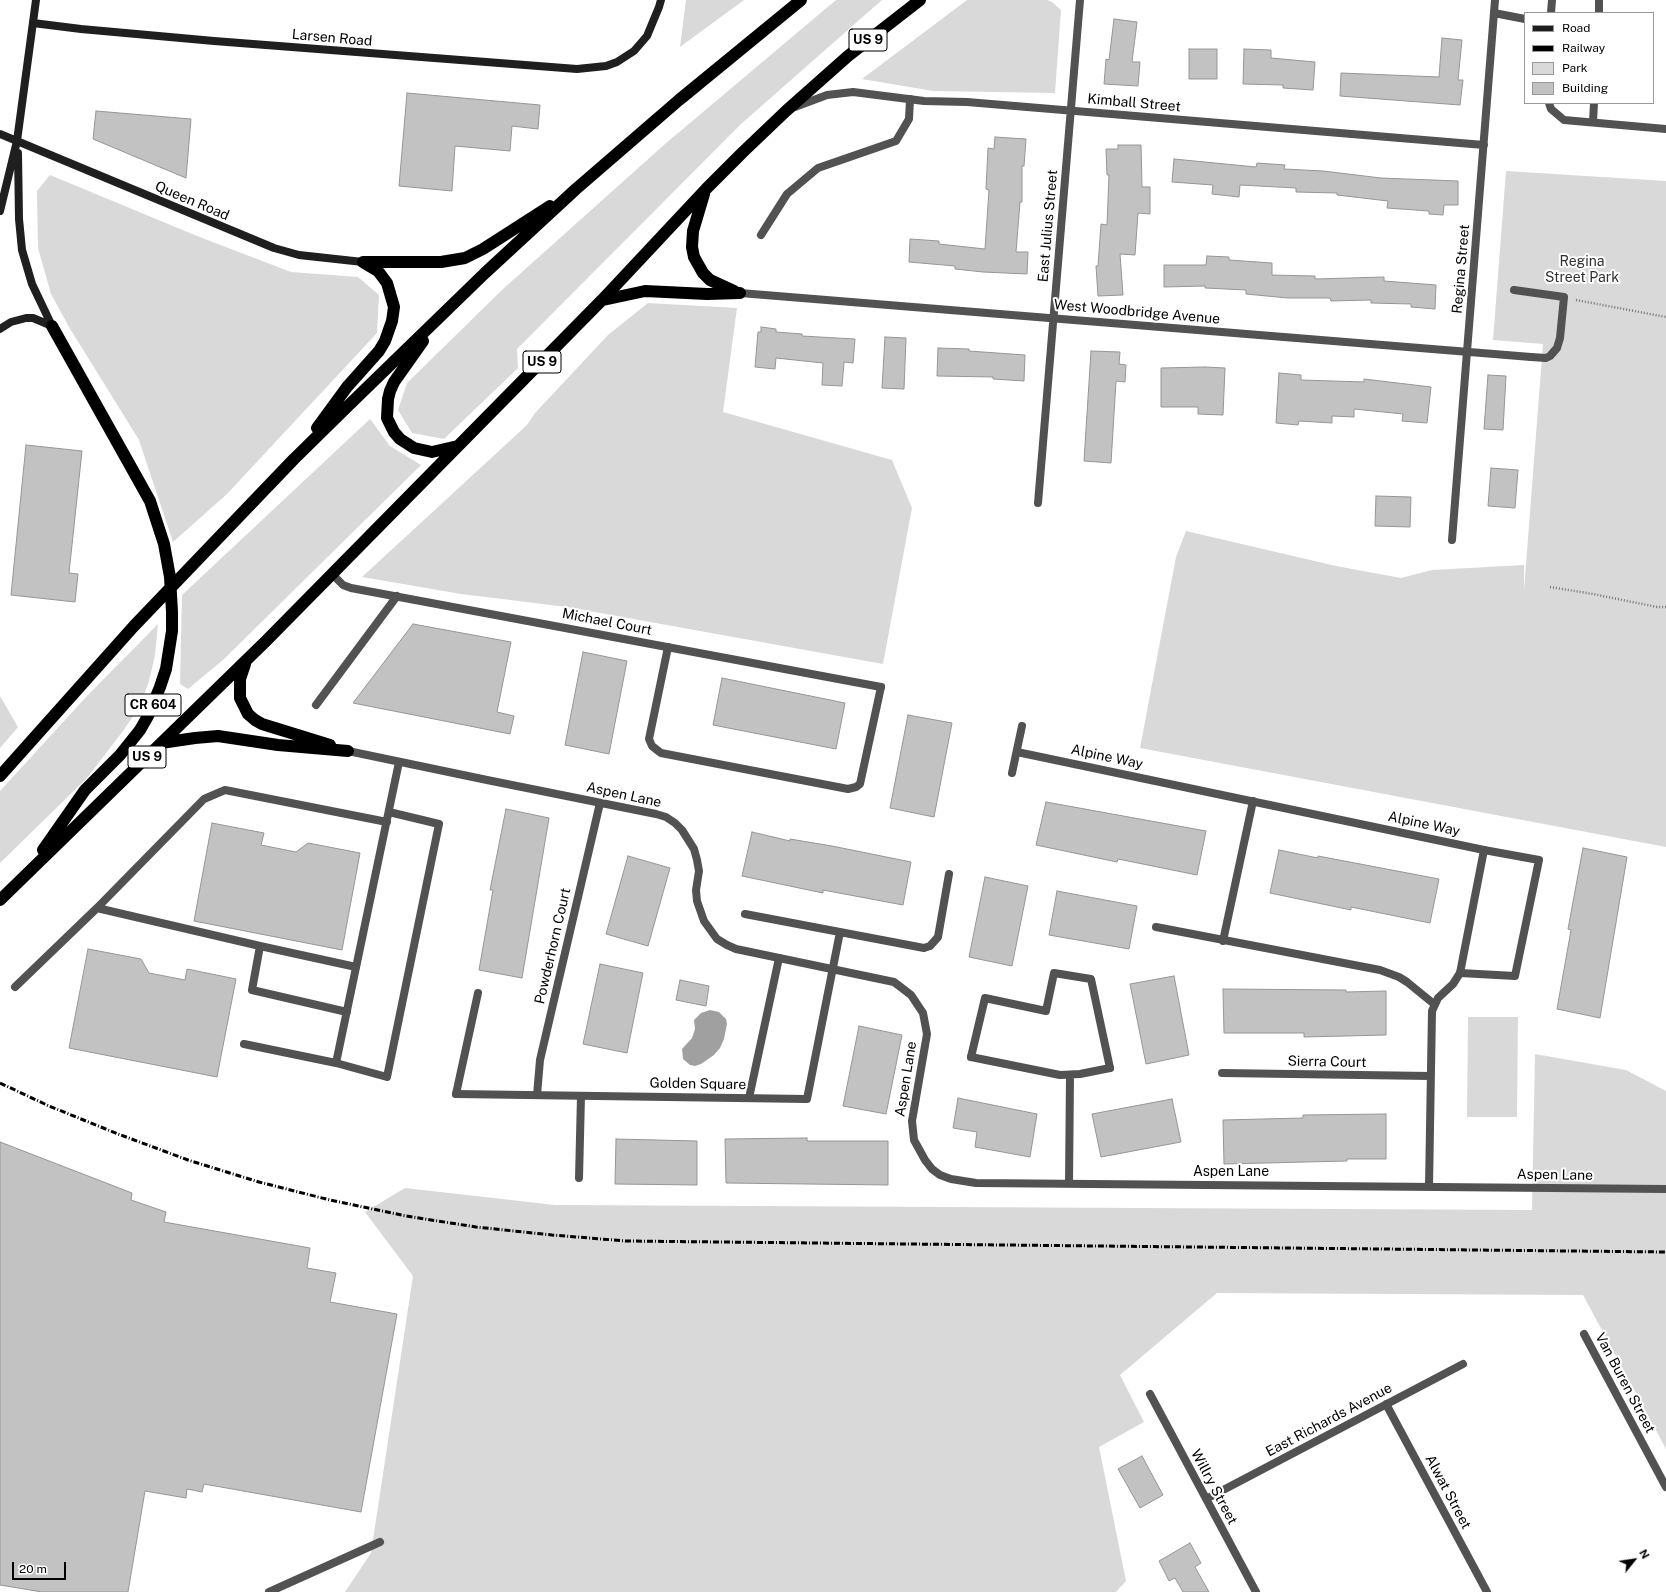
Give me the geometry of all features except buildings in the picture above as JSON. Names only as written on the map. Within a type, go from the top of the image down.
[{"type":"highway","points":[[0,776],[134,626],[294,459],[438,319],[576,189],[679,100],[801,0]]},
{"type":"highway","name":"US 9","points":[[0,900],[246,661],[602,300],[706,190],[786,111],[848,56],[920,0]]},
{"type":"highway","points":[[363,262],[441,262],[465,258],[483,249],[576,189]]},
{"type":"highway","points":[[706,190],[694,227],[692,247],[694,257],[703,273],[710,280],[740,293]]},
{"type":"highway","points":[[294,459],[347,387],[376,356],[389,331],[394,307],[391,291],[378,271],[363,262]]},
{"type":"highway","points":[[602,300],[645,291],[707,294],[740,293]]},
{"type":"highway","points":[[438,319],[394,382],[388,399],[387,418],[394,432],[400,439],[414,448],[432,452],[459,446]]},
{"type":"highway","name":"CR 604","points":[[28,873],[85,790],[120,755],[140,730],[148,716],[166,669],[172,631],[172,595],[170,577],[164,544],[156,516],[143,487],[52,326]]},
{"type":"highway","points":[[246,661],[240,679],[240,698],[245,710],[255,720],[262,724],[348,751]]},
{"type":"highway","points":[[161,744],[195,738],[218,736],[278,746],[348,751]]},
{"type":"street","name":"CR 604","points":[[0,211],[17,141],[36,0]]},
{"type":"street","name":"Larsen Road","points":[[32,23],[214,41],[562,69],[591,68],[606,66],[627,57],[642,43],[647,36],[661,0]]},
{"type":"street","name":"East Julius Street","points":[[1038,503],[1080,0]]},
{"type":"street","name":"Regina Street","points":[[1452,540],[1495,0]]},
{"type":"street","points":[[1551,12],[1552,0]]},
{"type":"street","points":[[1599,12],[1600,0]]},
{"type":"street","points":[[1494,14],[1524,18]]},
{"type":"street","name":"Kimball Street","points":[[786,111],[808,101],[827,95],[840,93],[866,93],[937,102],[966,102],[1484,146]]},
{"type":"street","points":[[761,235],[787,194],[818,168],[896,141],[909,119],[910,99]]},
{"type":"street","points":[[1549,104],[1551,109],[1564,120],[1666,129]]},
{"type":"street","points":[[1593,122],[1594,104]]},
{"type":"street","name":"Queen Road","points":[[0,134],[274,248],[299,255],[363,262]]},
{"type":"street","name":"CR 604","points":[[17,141],[19,219],[22,250],[32,284],[52,326]]},
{"type":"street","name":"West Woodbridge Avenue","points":[[740,293],[1531,357],[1546,358],[1550,356],[1557,348],[1560,338],[1564,297],[1514,290]]},
{"type":"street","points":[[0,329],[11,322],[26,318],[34,318],[52,326]]},
{"type":"street","name":"Michael Court","points":[[332,574],[343,585],[351,588],[397,596],[881,687],[860,784],[848,790],[661,753],[652,746],[649,738],[668,647]]},
{"type":"street","points":[[316,705],[397,596]]},
{"type":"street","points":[[1012,773],[1022,726]]},
{"type":"street","name":"Aspen Lane","points":[[348,751],[656,814],[666,817],[675,823],[689,840],[697,860],[697,901],[704,921],[717,939],[736,949],[894,982],[911,995],[923,1013],[927,1034],[912,1121],[914,1140],[918,1150],[932,1169],[940,1175],[951,1179],[963,1182],[1069,1184],[1666,1189]]},
{"type":"street","name":"Alpine Way","points":[[1017,752],[1484,850],[1539,860],[1515,976],[1460,973]]},
{"type":"street","points":[[336,1063],[399,762]]},
{"type":"street","points":[[15,987],[97,908],[204,799],[225,790],[387,822]]},
{"type":"street","points":[[1223,941],[1253,801]]},
{"type":"street","name":"Powderhorn Court","points":[[537,1095],[540,1060],[600,803]]},
{"type":"street","points":[[244,1044],[336,1063],[387,1077],[439,824],[389,812]]},
{"type":"street","points":[[1428,1187],[1431,1018],[1434,1004],[1453,984],[1460,973],[1484,850]]},
{"type":"street","points":[[745,914],[924,948],[930,946],[938,937],[949,874]]},
{"type":"street","points":[[97,908],[356,967]]},
{"type":"street","points":[[1156,927],[1389,973],[1407,982],[1434,1004]]},
{"type":"street","points":[[832,969],[840,932]]},
{"type":"street","points":[[260,946],[252,990],[347,1012]]},
{"type":"street","points":[[749,1098],[779,958]]},
{"type":"street","name":"Golden Square","points":[[478,993],[456,1094],[807,1099],[832,969]]},
{"type":"street","points":[[1054,973],[1092,979],[1110,1068],[1070,1076],[971,1057],[985,998],[1046,1011],[1054,973]]},
{"type":"street","name":"Sierra Court","points":[[1222,1073],[1430,1076]]},
{"type":"street","points":[[1069,1184],[1070,1076]]},
{"type":"street","points":[[579,1178],[581,1096]]},
{"type":"street","name":"Van Buren Street","points":[[1584,1334],[1666,1487]]},
{"type":"street","name":"East Richards Avenue","points":[[1206,1499],[1463,1364]]},
{"type":"street","name":"Willry Street","points":[[1150,1394],[1256,1592]]},
{"type":"street","name":"Alwat Street","points":[[1386,1404],[1487,1592]]},
{"type":"street","points":[[269,1592],[380,1542]]},
{"type":"path","points":[[1573,299],[1666,317]]},
{"type":"path","points":[[1550,588],[1666,607]]},
{"type":"green space","points":[[686,0],[744,0],[680,47]]},
{"type":"green space","points":[[836,0],[882,0],[741,124],[517,349],[518,368],[444,439],[412,433],[398,410],[407,383],[503,289],[665,144]]},
{"type":"green space","points":[[967,0],[1047,0],[1052,2],[1061,10],[1055,93],[933,91],[862,79]]},
{"type":"green space","name":"Regina Street Park","points":[[1506,171],[1666,181],[1666,847],[1140,748],[1176,557],[1186,531],[1336,566],[1401,578],[1432,570],[1524,565],[1524,590],[1543,344],[1493,340]]},
{"type":"green space","points":[[50,175],[197,236],[291,272],[358,277],[379,295],[377,333],[227,494],[173,542],[139,440],[69,327],[51,294],[38,248],[37,191]]},
{"type":"green space","points":[[648,303],[737,308],[723,412],[892,460],[912,508],[883,664],[567,607],[461,594],[362,577],[527,425],[535,413],[608,335]]},
{"type":"green space","points":[[370,419],[390,446],[421,465],[223,660],[188,689],[180,684],[182,595]]},
{"type":"green space","points":[[158,624],[155,655],[149,681],[140,706],[87,778],[0,863],[0,791],[87,696]]},
{"type":"green space","points":[[0,696],[18,727],[0,748]]},
{"type":"green space","points":[[1468,1017],[1518,1017],[1517,1117],[1467,1117]]},
{"type":"green space","points":[[1535,1054],[1626,1070],[1666,1091],[1666,1449],[1583,1295],[1217,1293],[1120,1375],[1144,1422],[1099,1447],[1126,1581],[1116,1592],[345,1592],[371,1553],[413,1276],[365,1212],[405,1188],[555,1205],[1532,1210]]},
{"type":"shaded area","points":[[710,1010],[719,1012],[726,1019],[727,1024],[724,1039],[720,1048],[714,1055],[701,1064],[695,1066],[690,1065],[683,1059],[682,1049],[692,1038],[695,1029],[694,1020],[701,1013]]},
{"type":"railway","points":[[0,1083],[49,1106],[118,1134],[188,1160],[259,1182],[330,1200],[406,1216],[476,1227],[552,1235],[626,1241],[1666,1252]]}]
